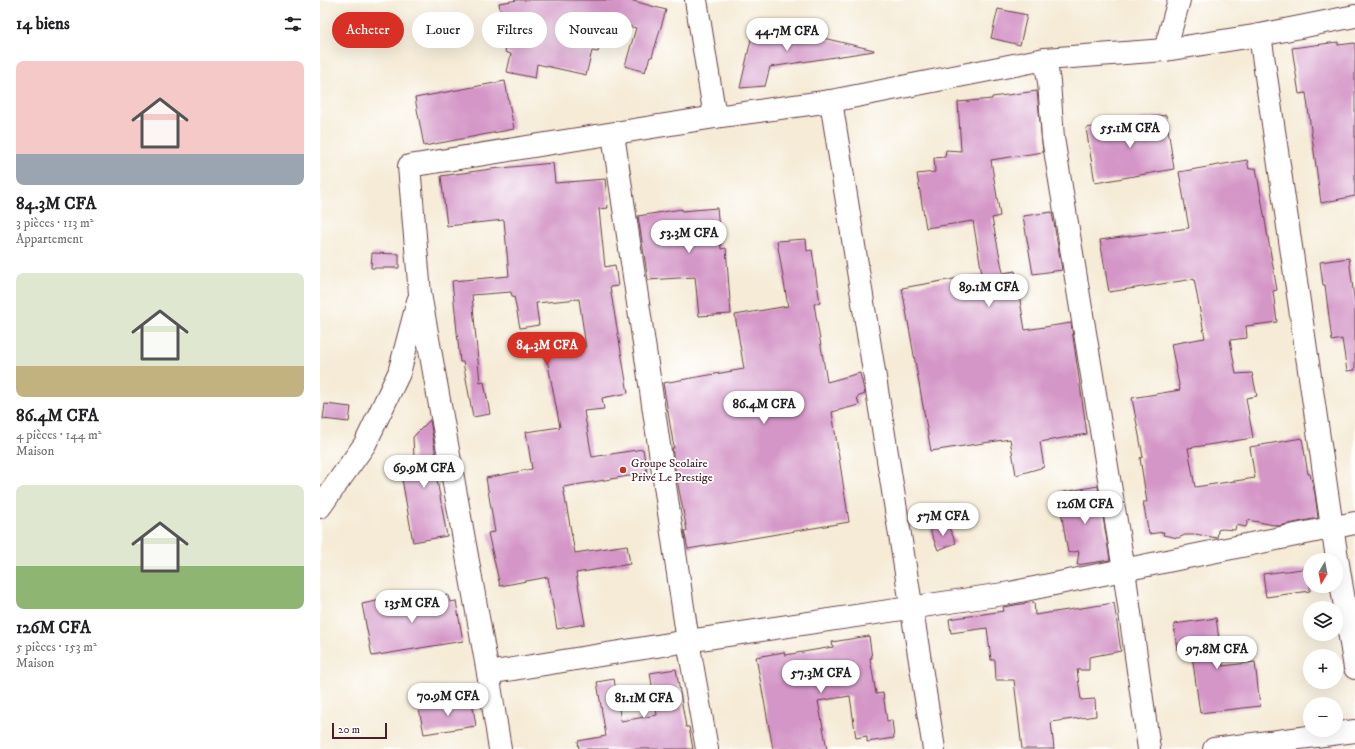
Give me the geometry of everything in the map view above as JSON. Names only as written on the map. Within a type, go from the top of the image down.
[{"type":"street","points":[[696,0],[715,117]]},
{"type":"street","points":[[1164,50],[1179,0]]},
{"type":"street","points":[[500,749],[488,673],[420,294],[408,166],[715,117],[831,101],[1045,59],[1164,50],[1260,35],[1355,16]]},
{"type":"street","points":[[1260,35],[1332,527],[1355,668]]},
{"type":"street","points":[[1045,59],[1049,82],[1053,138],[1124,570],[1149,749]]},
{"type":"street","points":[[831,101],[934,749]]},
{"type":"street","points":[[613,134],[688,641],[707,749]]},
{"type":"street","points":[[320,507],[365,444],[399,373],[420,294]]},
{"type":"street","points":[[488,673],[688,641],[1010,593],[1355,523]]},
{"type":"street","points":[[1214,749],[1355,731]]},
{"type":"building","points":[[518,0],[630,0],[666,10],[652,57],[650,57],[645,72],[625,66],[630,48],[632,48],[632,42],[636,28],[632,27],[632,12],[555,12],[555,48],[599,48],[598,52],[592,51],[586,75],[537,64],[535,78],[507,72],[511,54],[505,52],[506,48],[547,48],[547,12],[500,12],[499,3]]},
{"type":"building","points":[[998,9],[1027,15],[1020,45],[991,38]]},
{"type":"building","points":[[755,22],[874,51],[770,67],[765,86],[740,88]]},
{"type":"building","points":[[1338,42],[1338,45],[1355,43],[1355,196],[1321,203],[1306,93],[1299,94],[1292,48]]},
{"type":"building","points":[[505,81],[514,129],[424,146],[415,98]]},
{"type":"building","points":[[1037,91],[1043,152],[991,160],[1000,216],[992,218],[1003,273],[1015,271],[1025,330],[1071,323],[1087,434],[1040,442],[1044,467],[1016,475],[1010,439],[931,451],[902,288],[982,274],[973,221],[926,228],[917,174],[935,172],[934,158],[945,157],[946,150],[961,151],[958,102],[992,99],[992,97]]},
{"type":"building","points":[[1166,115],[1174,169],[1095,183],[1086,128]]},
{"type":"building","points":[[1247,160],[1249,169],[1256,168],[1277,290],[1273,291],[1277,322],[1246,326],[1247,338],[1230,340],[1236,374],[1252,373],[1257,396],[1246,398],[1253,438],[1188,448],[1195,487],[1255,478],[1250,447],[1302,438],[1308,474],[1310,474],[1315,494],[1318,518],[1279,526],[1248,520],[1246,527],[1236,525],[1235,530],[1218,530],[1217,538],[1195,534],[1185,535],[1178,538],[1163,535],[1164,532],[1149,534],[1143,502],[1147,502],[1140,458],[1143,457],[1132,398],[1180,390],[1171,344],[1205,338],[1194,279],[1109,292],[1100,240],[1189,228],[1179,172]]},
{"type":"building","points":[[553,163],[555,183],[605,179],[608,208],[599,209],[605,267],[615,265],[618,286],[610,287],[628,393],[602,398],[604,409],[584,411],[592,457],[643,449],[647,473],[563,487],[575,553],[627,545],[630,564],[576,573],[585,624],[557,629],[548,577],[500,586],[488,533],[495,532],[486,478],[532,469],[526,432],[560,427],[546,354],[586,347],[579,299],[536,303],[539,325],[520,328],[514,296],[512,296],[511,292],[472,295],[480,383],[484,382],[490,414],[473,417],[463,362],[460,362],[452,281],[509,276],[504,220],[447,226],[441,176]]},
{"type":"building","points":[[717,208],[721,249],[726,248],[731,314],[699,316],[695,277],[648,280],[638,216],[682,209],[682,211]]},
{"type":"building","points":[[1052,212],[1062,270],[1033,274],[1023,216]]},
{"type":"building","points":[[806,239],[807,251],[812,250],[820,303],[814,304],[827,382],[860,373],[865,394],[857,397],[859,405],[832,412],[849,522],[688,549],[684,531],[687,531],[676,474],[672,448],[674,448],[663,383],[744,369],[735,315],[788,306],[777,241]]},
{"type":"building","points":[[372,253],[399,254],[399,268],[371,268]]},
{"type":"building","points":[[1349,258],[1355,305],[1355,370],[1347,371],[1342,339],[1332,341],[1325,285],[1323,285],[1320,262]]},
{"type":"building","points":[[325,404],[351,407],[349,422],[323,419]]},
{"type":"building","points":[[430,420],[439,474],[436,474],[447,536],[413,542],[400,467],[414,457],[413,437]]},
{"type":"building","points":[[1098,486],[1110,560],[1077,565],[1079,551],[1068,553],[1058,493]]},
{"type":"building","points":[[947,523],[956,543],[938,550],[930,530]]},
{"type":"building","points":[[1303,569],[1303,592],[1266,597],[1263,574]]},
{"type":"building","points":[[448,595],[450,602],[456,601],[463,641],[372,656],[362,604],[381,600],[382,603],[419,597],[419,600]]},
{"type":"building","points":[[1034,602],[1035,615],[1114,603],[1121,651],[1089,657],[1089,670],[1077,670],[1081,700],[1095,699],[1096,716],[1051,722],[1054,749],[1022,749],[1014,680],[996,680],[995,660],[991,660],[987,628],[951,633],[949,619],[1004,611],[1003,607]]},
{"type":"building","points":[[1216,618],[1223,666],[1255,662],[1260,706],[1200,713],[1191,648],[1177,650],[1174,624]]},
{"type":"building","points":[[869,636],[872,658],[870,658],[876,694],[883,693],[887,721],[892,720],[894,738],[867,742],[867,736],[856,738],[850,696],[818,701],[827,749],[773,749],[756,657],[784,652],[785,655],[833,647],[832,642]]},
{"type":"building","points":[[676,669],[686,727],[689,727],[693,749],[579,749],[578,741],[606,736],[597,682],[614,679],[621,721],[657,715],[650,673]]},
{"type":"building","points":[[472,701],[476,726],[424,734],[419,709]]},
{"type":"place","name":"Groupe Scolaire Privé Le Prestige","points":[[623,470]]}]
